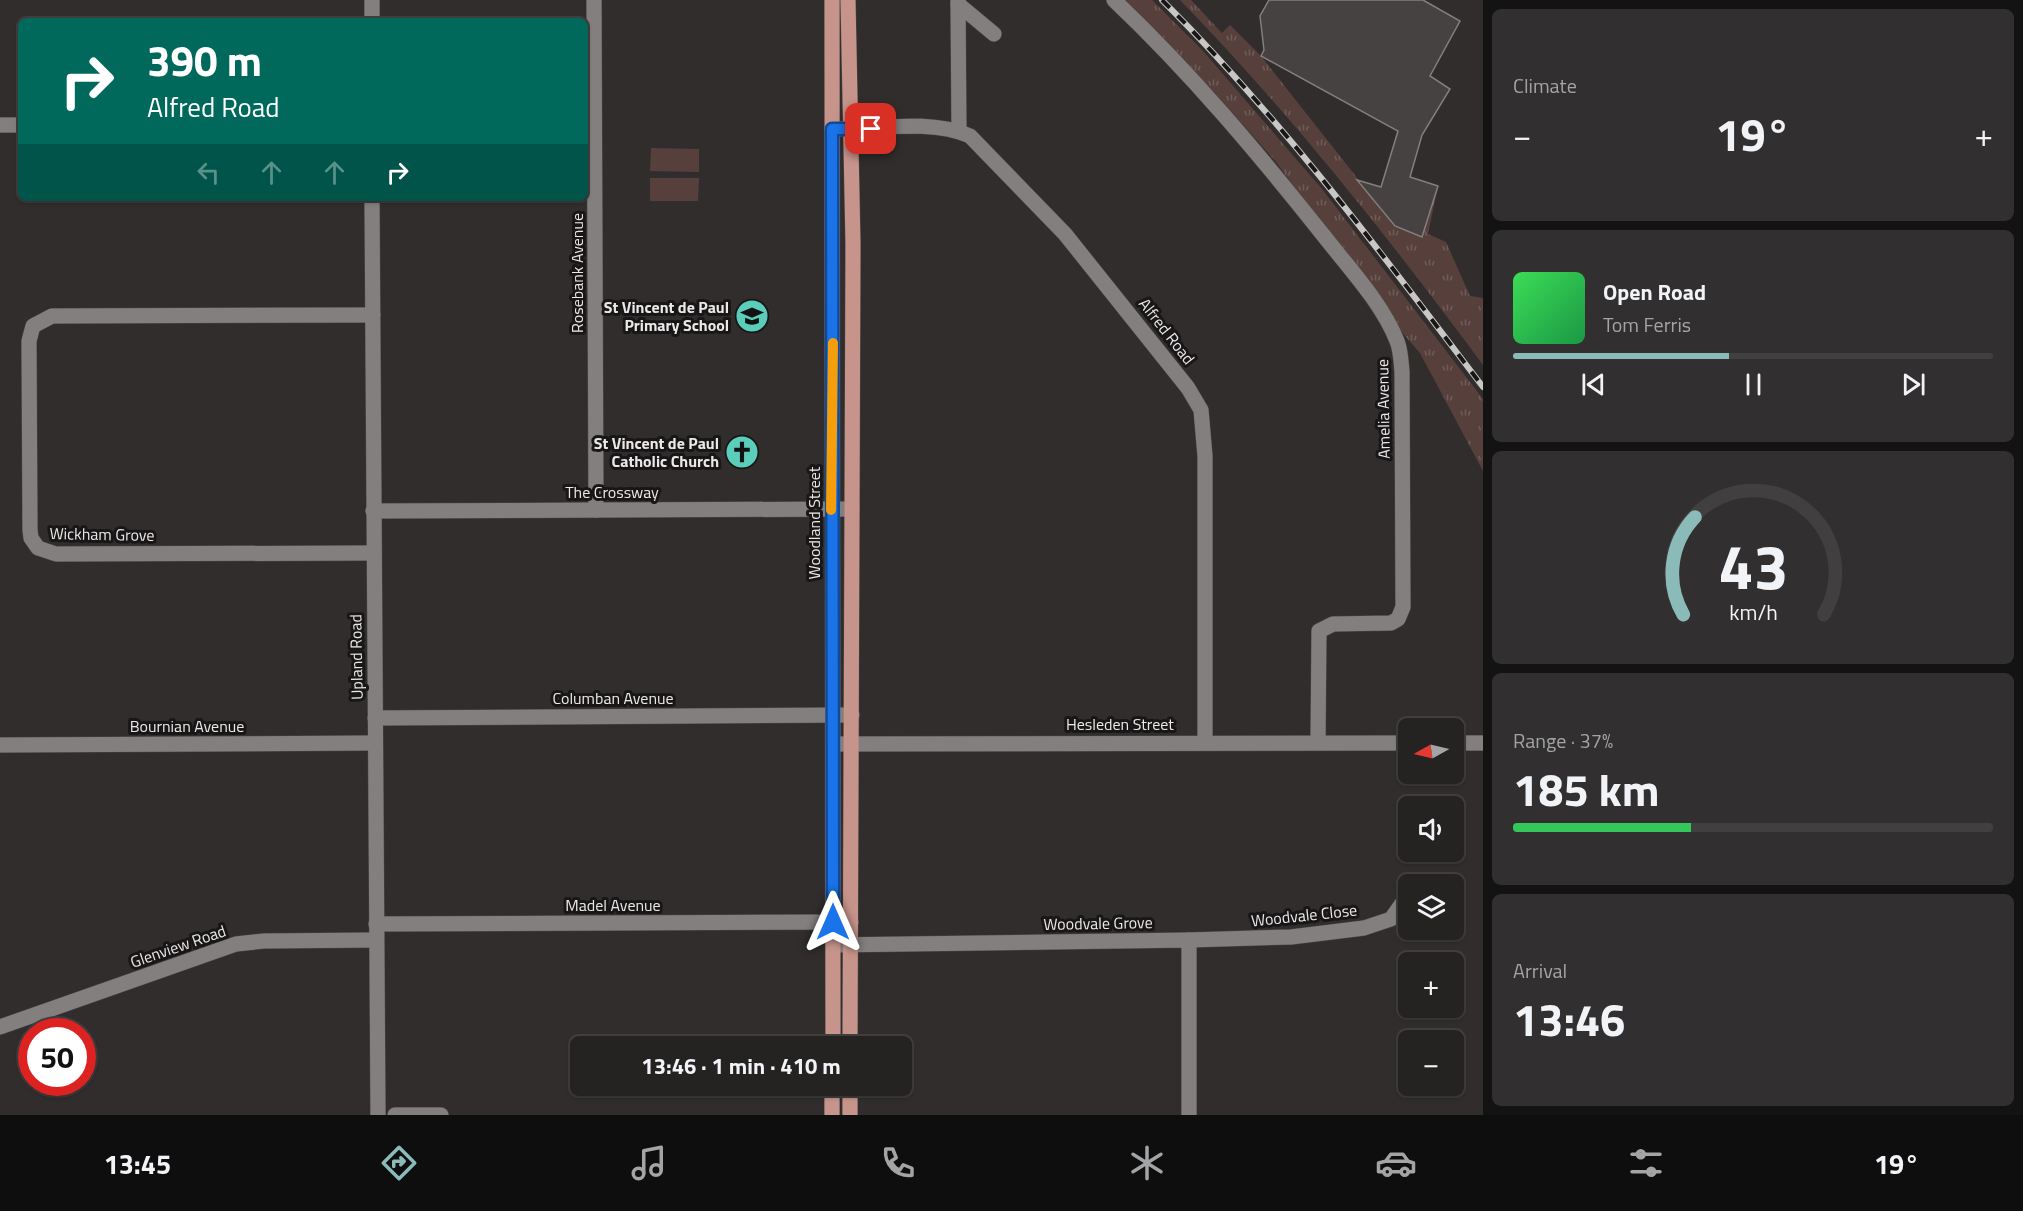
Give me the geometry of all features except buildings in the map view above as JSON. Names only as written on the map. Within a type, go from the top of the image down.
[{"type":"main road","name":"Woodland Street","points":[[832,0],[833,1036]]},
{"type":"main road","points":[[848,0],[853,255],[850,1036]]},
{"type":"main road","points":[[832,1096],[832,1115]]},
{"type":"main road","points":[[850,1096],[850,1115]]},
{"type":"street","points":[[372,0],[372,18]]},
{"type":"street","name":"Rosebank Avenue","points":[[594,0],[596,510]]},
{"type":"street","name":"Amelia Avenue","points":[[1114,0],[1205,92],[1274,173],[1348,267],[1385,318],[1397,341],[1402,372],[1403,608],[1398,619],[1391,623],[1333,624],[1319,631],[1318,742]]},
{"type":"street","points":[[958,2],[994,34]]},
{"type":"street","points":[[958,2],[959,131]]},
{"type":"street","points":[[0,125],[18,125]]},
{"type":"street","name":"Alfred Road","points":[[832,129],[933,128],[959,131],[977,141],[1065,234],[1188,388],[1200,410],[1205,456],[1206,742]]},
{"type":"street","name":"Upland Road","points":[[372,201],[378,1115]]},
{"type":"street","name":"Wickham Grove","points":[[373,315],[52,316],[33,326],[29,341],[30,530],[31,538],[38,548],[56,554],[373,553]]},
{"type":"street","name":"The Crossway","points":[[373,511],[852,509]]},
{"type":"street","name":"Columban Avenue","points":[[375,718],[852,715]]},
{"type":"street","name":"Bournian Avenue","points":[[0,745],[375,743]]},
{"type":"street","name":"Hesleden Street","points":[[833,744],[1398,743]]},
{"type":"street","points":[[1464,743],[1483,743]]},
{"type":"street","name":"Woodvale Close","points":[[1189,940],[1291,937],[1364,928],[1390,919],[1398,908]]},
{"type":"street","name":"Madel Avenue","points":[[376,924],[851,922]]},
{"type":"street","name":"Glenview Road","points":[[0,1027],[236,944],[264,941],[376,940]]},
{"type":"street","points":[[1189,940],[1189,1115]]},
{"type":"street","name":"Woodvale Grove","points":[[833,945],[1189,940]]},
{"type":"street","points":[[395,1115],[441,1115]]},
{"type":"green space","points":[[1122,0],[1152,0],[1203,51],[1322,189],[1483,399],[1483,471],[1420,353],[1398,328],[1276,162],[1215,93]]},
{"type":"green space","points":[[1180,0],[1191,0],[1222,33],[1230,25],[1261,56],[1395,226],[1422,236],[1438,186],[1428,234],[1446,242],[1470,296],[1483,298],[1483,365],[1338,177],[1261,87]]},
{"type":"green space","points":[[651,148],[699,149],[699,172],[650,171]]},
{"type":"green space","points":[[650,178],[699,178],[698,201],[650,201]]},
{"type":"railway","points":[[1162,0],[1206,45],[1289,139],[1368,237],[1483,387]]},
{"type":"slow traffic","points":[[831,510],[833,343]]},
{"type":"place","name":"St Vincent de Paul Primary School","points":[[752,316]]},
{"type":"place","name":"St Vincent de Paul Catholic Church","points":[[742,452]]},
{"type":"route","points":[[833,922],[832,129],[871,129]]}]
